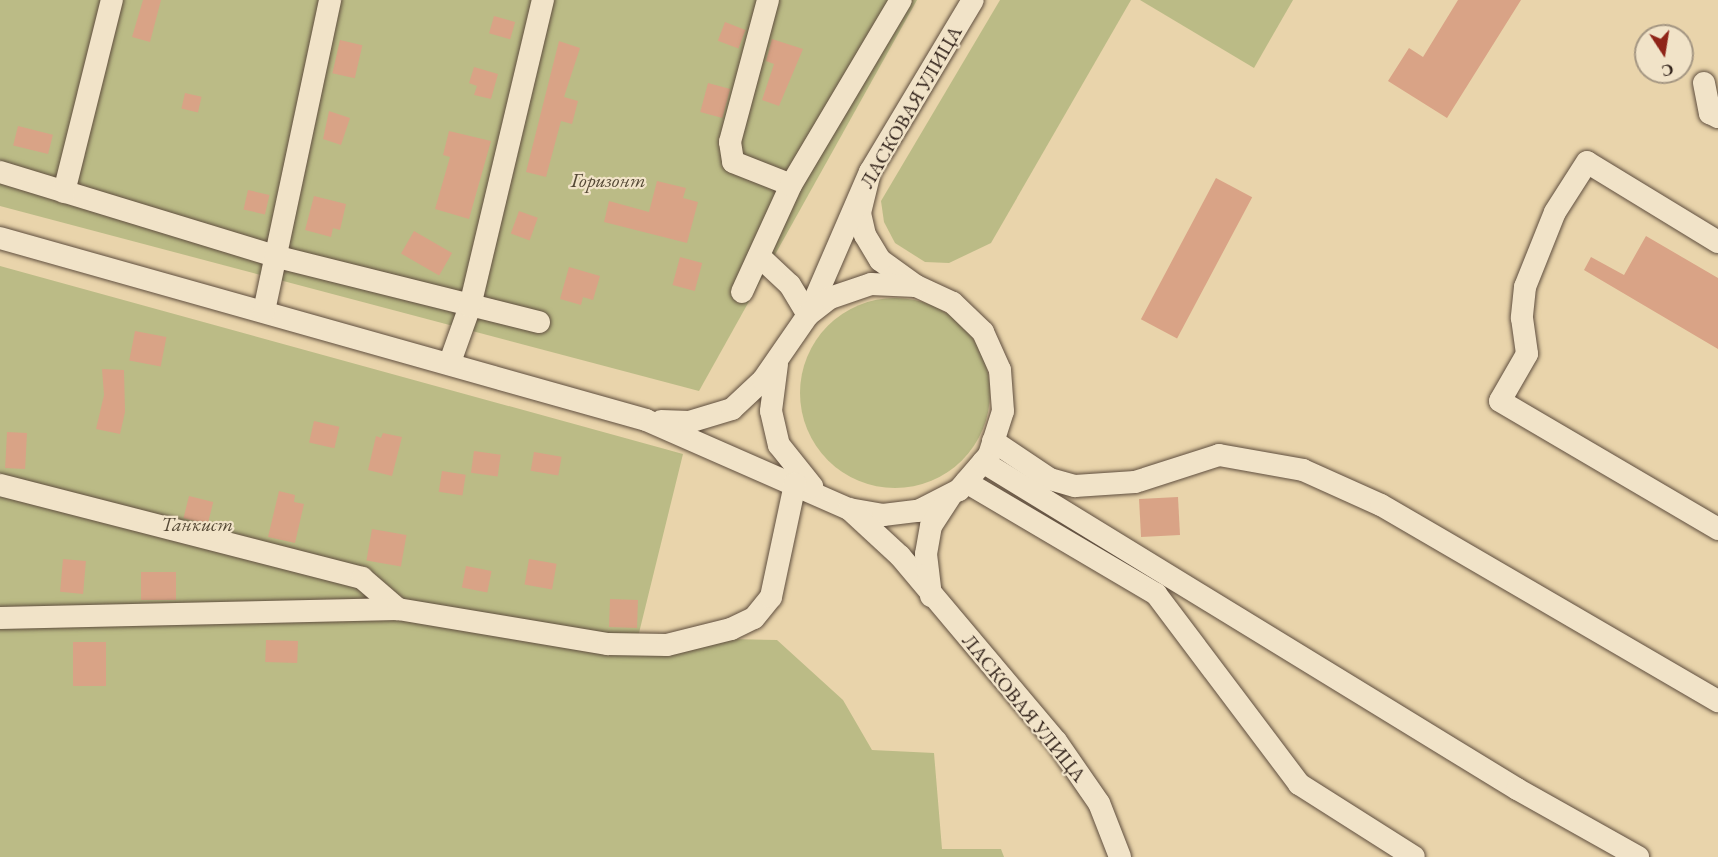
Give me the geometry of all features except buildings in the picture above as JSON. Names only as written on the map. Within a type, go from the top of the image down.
[{"type":"street","points":[[64,192],[112,0]]},
{"type":"street","points":[[264,311],[278,257],[330,0]]},
{"type":"street","points":[[450,362],[470,306],[543,0]]},
{"type":"street","points":[[768,0],[730,141],[733,162],[792,185]]},
{"type":"street","points":[[742,292],[792,185],[901,0]]},
{"type":"street","name":"ЛАСКОВАЯ УЛИЦА","points":[[808,315],[870,172],[973,0]]},
{"type":"street","points":[[1704,83],[1710,112],[1718,117]]},
{"type":"street","points":[[1718,242],[1587,162],[1555,212],[1525,287],[1522,318],[1527,354],[1500,400],[1718,529]]},
{"type":"street","points":[[0,172],[278,257],[539,322]]},
{"type":"street","points":[[870,172],[860,213],[865,235],[880,260],[916,286],[953,303],[983,332],[1000,370],[1003,411],[993,441],[983,462],[958,489],[931,526],[926,554],[932,598]]},
{"type":"street","points":[[0,238],[450,362],[646,420],[849,509],[884,515],[918,511],[958,489]]},
{"type":"street","points":[[759,256],[790,285],[808,315]]},
{"type":"street","points":[[646,420],[689,422],[732,409],[763,380],[808,315],[830,298],[872,284],[916,286]]},
{"type":"street","points":[[780,356],[772,377],[771,411],[779,445],[798,474],[824,497]]},
{"type":"street","points":[[993,441],[1050,479],[1075,486],[1135,482],[1219,455],[1303,470],[1381,505],[1718,701]]},
{"type":"street","points":[[983,462],[1517,789],[1638,857]]},
{"type":"street","points":[[0,484],[362,578],[398,609]]},
{"type":"street","points":[[0,618],[398,609],[608,644],[667,645],[731,629],[754,618],[771,597],[795,484]]},
{"type":"street","points":[[958,489],[1156,594],[1299,784],[1414,857]]},
{"type":"street","name":"ЛАСКОВАЯ УЛИЦА","points":[[849,509],[900,556],[932,598],[1056,741],[1099,803],[1117,850]]},
{"type":"street","points":[[1117,850],[1136,857]]},
{"type":"green space","name":"Горизонт","points":[[0,0],[917,0],[699,391],[0,206]]},
{"type":"green space","points":[[1000,0],[1131,0],[991,243],[949,263],[925,262],[895,243],[884,222],[881,201]]},
{"type":"green space","points":[[1140,0],[1293,0],[1254,68]]},
{"type":"green space","name":"Танкист","points":[[0,266],[683,454],[638,637],[777,640],[843,700],[872,750],[934,753],[942,849],[1001,849],[1004,857],[0,857]]},
{"type":"green space","points":[[904,298],[914,299],[940,309],[956,319],[969,332],[983,356],[989,374],[989,412],[983,430],[969,454],[956,467],[932,481],[914,487],[886,488],[876,487],[850,477],[834,467],[821,454],[807,430],[801,412],[800,384],[801,374],[811,348],[821,332],[834,319],[858,305],[876,299]]}]
